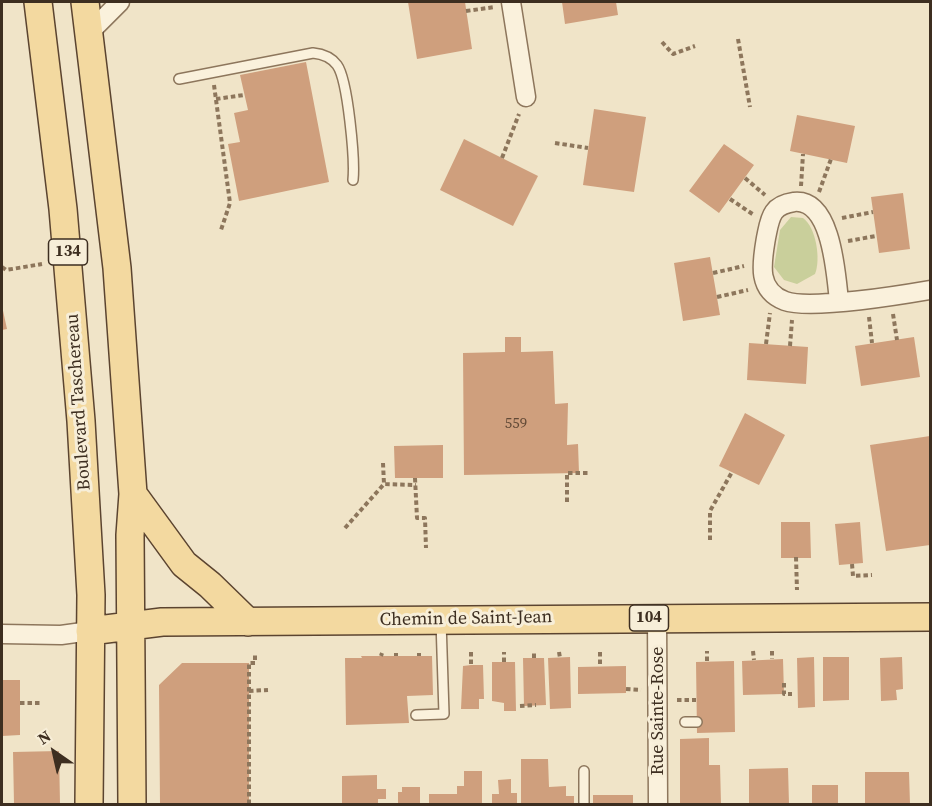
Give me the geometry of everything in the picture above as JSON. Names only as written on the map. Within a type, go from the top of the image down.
[{"type":"main road","name":"Boulevard Taschereau","points":[[38,2],[57,145],[86,490],[90,631],[89,804]]},
{"type":"main road","name":"134","points":[[85,2],[117,268],[133,494],[130,535],[132,804]]},
{"type":"main road","points":[[133,494],[184,564],[210,585],[248,622]]},
{"type":"main road","name":"Chemin de Saint-Jean","points":[[90,631],[162,622],[930,617]]},
{"type":"street","points":[[90,32],[120,2]]},
{"type":"street","points":[[512,3],[526,97]]},
{"type":"street","points":[[839,301],[829,244],[812,210],[785,204],[779,207],[774,212],[768,226],[762,277],[770,289],[782,300],[794,303],[839,301],[930,291]]},
{"type":"street","name":"Rue Sainte-Rose","points":[[657,618],[658,804]]},
{"type":"street","name":"Chemin de Saint-Jean","points":[[2,634],[61,635],[90,631]]},
{"type":"lane","points":[[179,79],[313,53],[329,58],[340,70],[344,90],[354,150],[352,180]]},
{"type":"lane","points":[[416,715],[444,714],[441,619]]},
{"type":"lane","points":[[685,722],[697,722]]},
{"type":"lane","points":[[584,771],[584,804]]},
{"type":"path","points":[[466,11],[512,3]]},
{"type":"path","points":[[738,39],[750,107]]},
{"type":"path","points":[[662,42],[673,54],[695,46]]},
{"type":"path","points":[[214,80],[230,202],[221,230]]},
{"type":"path","points":[[216,99],[244,95]]},
{"type":"path","points":[[502,158],[526,97]]},
{"type":"path","points":[[555,143],[588,148]]},
{"type":"path","points":[[803,154],[812,210]]},
{"type":"path","points":[[812,210],[831,159]]},
{"type":"path","points":[[226,174],[234,172]]},
{"type":"path","points":[[745,178],[779,207]]},
{"type":"path","points":[[730,199],[768,226]]},
{"type":"path","points":[[812,210],[873,212]]},
{"type":"path","points":[[829,244],[876,236]]},
{"type":"path","points":[[713,273],[762,262]]},
{"type":"path","points":[[2,267],[6,270],[42,264]]},
{"type":"path","points":[[717,297],[770,289],[766,344]]},
{"type":"path","points":[[891,297],[897,340]]},
{"type":"path","points":[[867,299],[873,344]]},
{"type":"path","points":[[790,346],[794,303]]},
{"type":"path","points":[[345,528],[384,484],[383,463]]},
{"type":"path","points":[[710,540],[710,511],[732,472]]},
{"type":"path","points":[[567,502],[567,473],[588,473]]},
{"type":"path","points":[[416,478],[417,518],[425,518],[426,548]]},
{"type":"path","points":[[384,484],[416,485]]},
{"type":"path","points":[[796,558],[797,591]]},
{"type":"path","points":[[852,564],[853,576],[872,575]]},
{"type":"path","points":[[707,651],[707,662]]},
{"type":"path","points":[[753,651],[754,660]]},
{"type":"path","points":[[772,651],[772,659]]},
{"type":"path","points":[[471,652],[471,665]]},
{"type":"path","points":[[504,652],[504,662]]},
{"type":"path","points":[[534,652],[534,658]]},
{"type":"path","points":[[559,652],[560,658]]},
{"type":"path","points":[[600,652],[600,667]]},
{"type":"path","points":[[249,804],[249,663],[255,663],[255,654]]},
{"type":"path","points":[[784,683],[784,693],[792,694]]},
{"type":"path","points":[[626,689],[642,690]]},
{"type":"path","points":[[249,691],[268,690]]},
{"type":"path","points":[[677,700],[696,700]]},
{"type":"path","points":[[20,704],[40,703]]},
{"type":"path","points":[[520,705],[536,705]]},
{"type":"green space","points":[[791,217],[803,218],[807,222],[814,236],[817,252],[815,274],[797,284],[784,280],[774,267],[780,230]]},
{"type":"building","points":[[408,2],[465,2],[472,49],[417,59]]},
{"type":"building","points":[[562,2],[616,2],[618,15],[565,24]]},
{"type":"building","points":[[306,62],[329,182],[239,201],[228,144],[240,142],[234,113],[248,110],[240,75]]},
{"type":"building","points":[[594,109],[646,117],[634,192],[583,185]]},
{"type":"building","points":[[797,115],[855,126],[847,163],[790,151]]},
{"type":"building","points":[[464,139],[538,176],[513,226],[440,190]]},
{"type":"building","points":[[724,144],[754,165],[719,213],[689,191]]},
{"type":"building","points":[[903,193],[910,249],[879,253],[871,197]]},
{"type":"building","points":[[710,257],[720,315],[683,321],[674,263]]},
{"type":"building","points":[[2,306],[7,329],[2,330]]},
{"type":"building","points":[[505,337],[521,337],[521,352],[553,351],[555,404],[568,403],[567,445],[578,444],[579,473],[464,475],[463,353],[505,352]]},
{"type":"building","points":[[914,337],[920,377],[861,386],[855,346]]},
{"type":"building","points":[[749,343],[808,347],[806,384],[747,380]]},
{"type":"building","points":[[745,413],[785,435],[759,485],[719,466]]},
{"type":"building","points":[[930,436],[930,545],[886,551],[870,445]]},
{"type":"building","points":[[443,445],[443,478],[395,478],[394,446]]},
{"type":"building","points":[[781,522],[810,522],[811,558],[781,558]]},
{"type":"building","points":[[860,522],[863,563],[839,565],[835,524]]},
{"type":"building","points":[[361,656],[432,656],[433,695],[407,696],[409,723],[346,725],[345,658],[362,658]]},
{"type":"building","points":[[570,657],[571,708],[550,709],[548,658]]},
{"type":"building","points":[[814,657],[815,707],[798,708],[797,658]]},
{"type":"building","points":[[823,657],[849,657],[849,700],[823,701]]},
{"type":"building","points":[[902,657],[903,689],[896,690],[897,700],[881,701],[880,658]]},
{"type":"building","points":[[523,658],[544,658],[546,705],[524,706]]},
{"type":"building","points":[[783,659],[784,694],[743,695],[742,661]]},
{"type":"building","points":[[734,661],[735,732],[697,733],[696,662]]},
{"type":"building","points":[[492,662],[515,662],[516,711],[504,711],[504,703],[492,701]]},
{"type":"building","points":[[182,663],[249,663],[249,804],[160,804],[159,685]]},
{"type":"building","points":[[483,665],[484,699],[479,699],[479,709],[461,709],[463,666]]},
{"type":"building","points":[[626,666],[626,693],[578,694],[578,667]]},
{"type":"building","points":[[2,680],[20,680],[20,735],[2,736]]},
{"type":"building","points":[[709,738],[709,765],[720,765],[721,804],[680,804],[680,739]]},
{"type":"building","points":[[59,751],[60,804],[14,804],[13,752]]},
{"type":"building","points":[[521,759],[548,759],[549,787],[566,786],[566,796],[574,796],[574,804],[521,804]]},
{"type":"building","points":[[788,768],[789,804],[749,804],[749,769]]},
{"type":"building","points":[[464,771],[482,771],[482,804],[429,804],[429,794],[457,794],[457,786],[464,786]]},
{"type":"building","points":[[865,772],[909,772],[910,804],[865,804]]},
{"type":"building","points":[[377,775],[377,789],[386,789],[386,799],[378,799],[378,804],[342,804],[342,776]]},
{"type":"building","points":[[511,779],[511,793],[517,793],[517,804],[492,804],[492,794],[499,794],[498,780]]},
{"type":"building","points":[[812,785],[838,785],[838,804],[812,804]]},
{"type":"building","points":[[402,787],[420,787],[420,804],[398,804],[398,792],[402,792]]},
{"type":"building","points":[[593,795],[633,795],[633,804],[593,804]]}]
